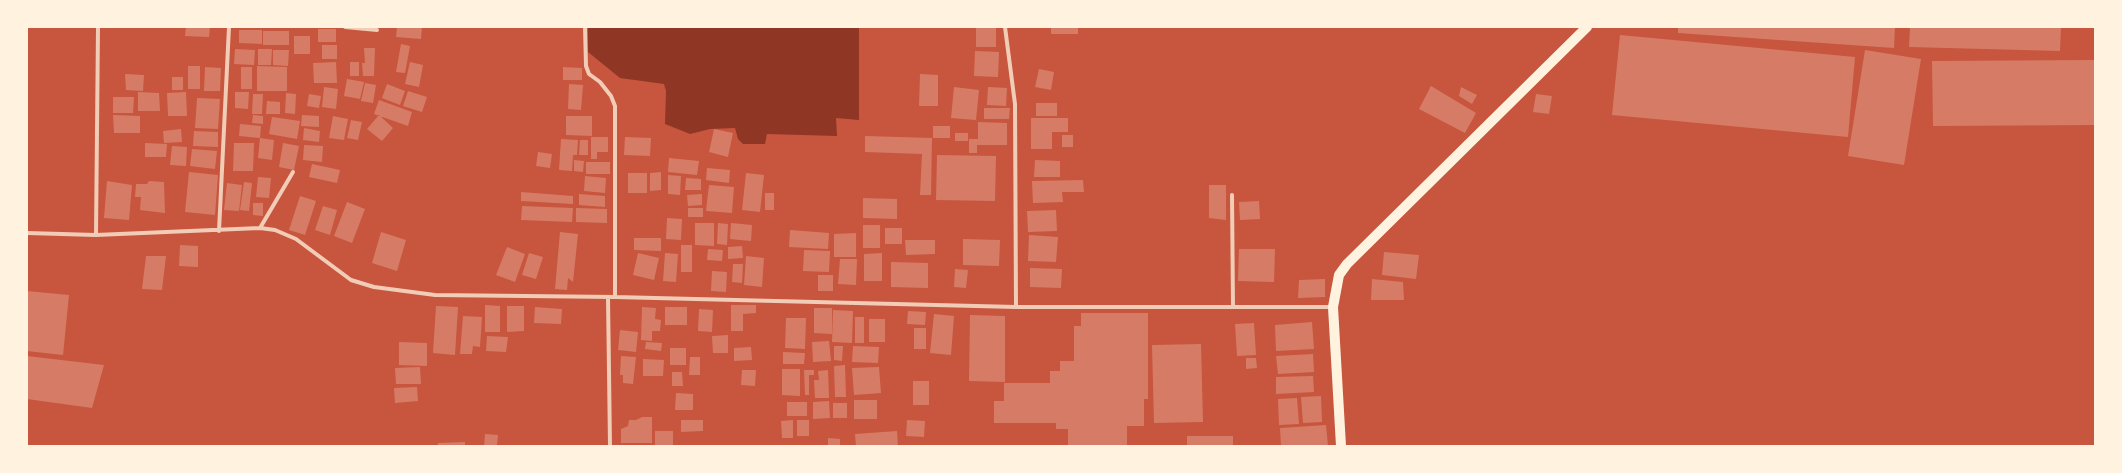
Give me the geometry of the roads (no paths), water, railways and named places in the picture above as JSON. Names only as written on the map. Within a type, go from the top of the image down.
[{"type":"main road","points":[[1341,446],[1333,307],[1339,275],[1347,264],[1587,27]]},
{"type":"street","points":[[96,235],[98,27]]},
{"type":"street","points":[[220,231],[229,27]]},
{"type":"street","points":[[345,27],[377,30]]},
{"type":"street","points":[[584,27],[586,66],[589,74],[600,82],[611,96],[615,106],[616,296]]},
{"type":"street","points":[[1005,27],[1015,104],[1016,307]]},
{"type":"street","points":[[260,228],[293,172]]},
{"type":"street","points":[[1232,195],[1233,307]]},
{"type":"street","points":[[27,233],[96,235],[220,231],[260,228],[275,230],[296,239],[351,280],[374,287],[435,295],[616,296],[1016,307],[1333,307]]},
{"type":"street","points":[[608,296],[610,446]]}]
